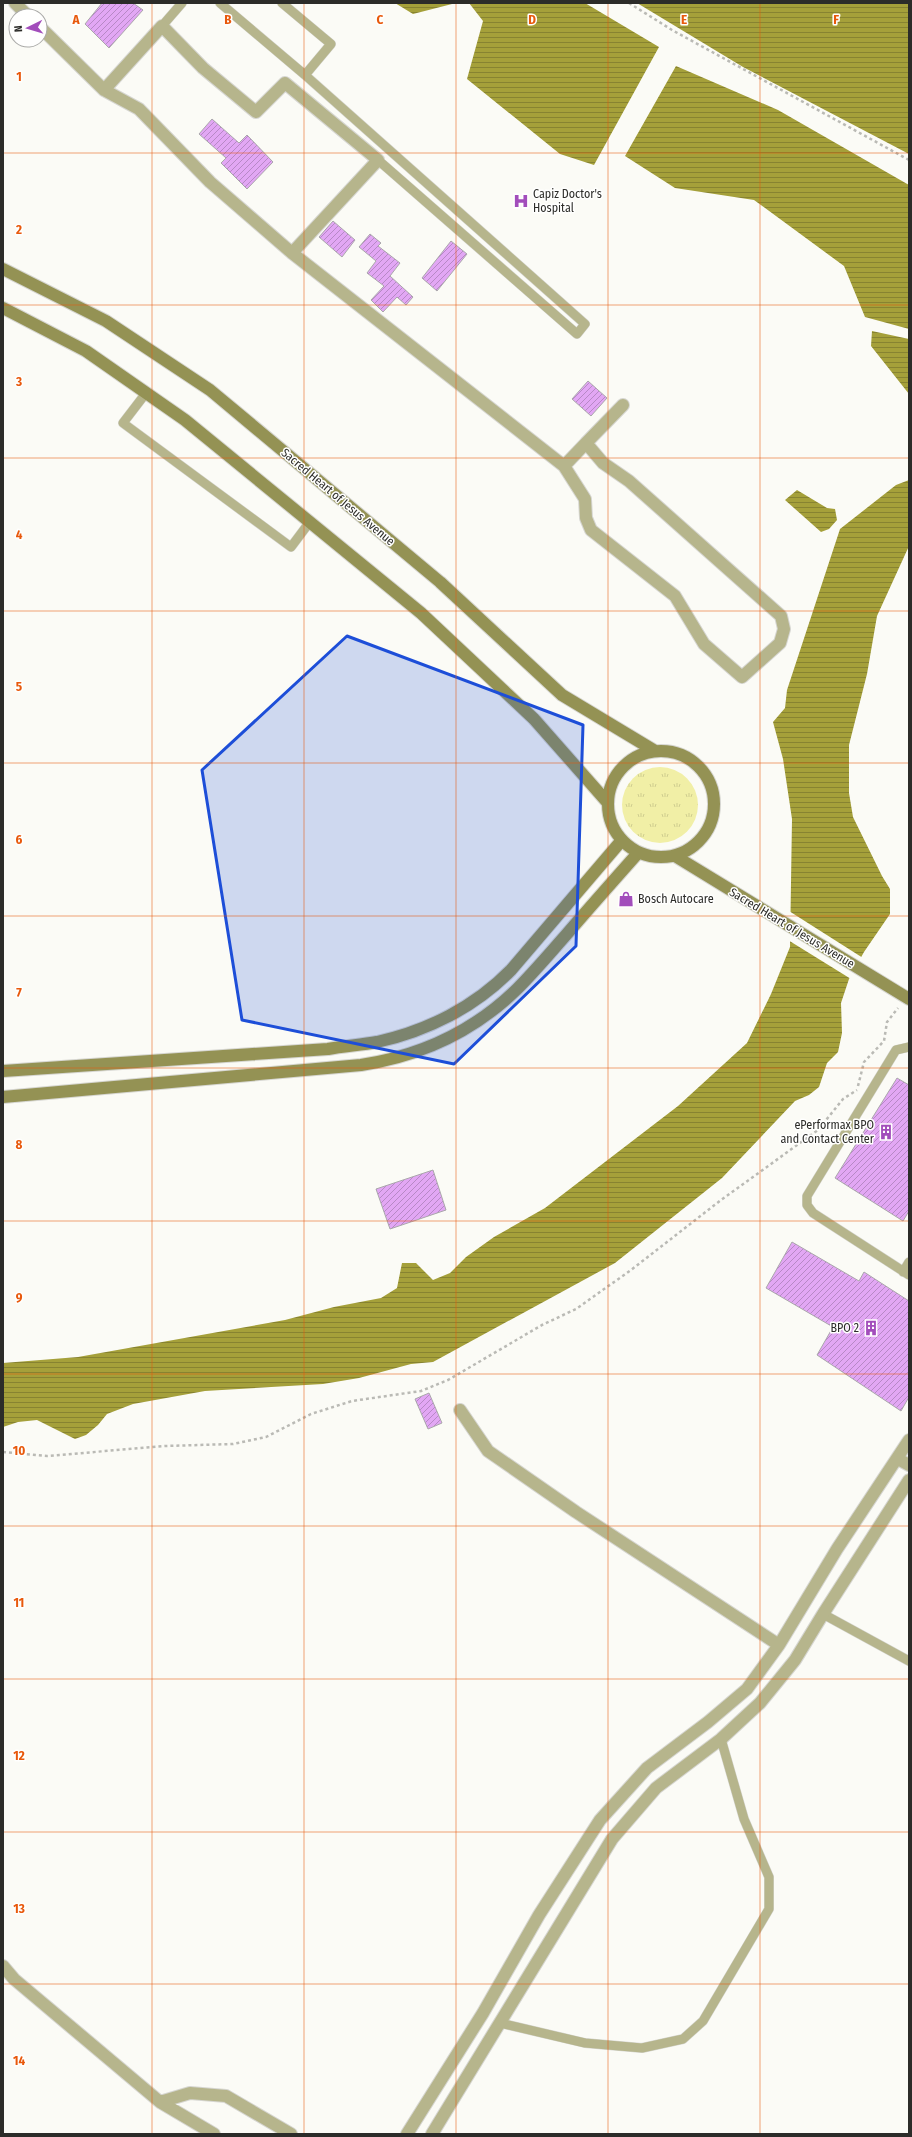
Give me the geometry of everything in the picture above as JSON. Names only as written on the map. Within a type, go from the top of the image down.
[{"type":"main road","name":"Sacred Heart of Jesus Avenue","points":[[3,269],[106,321],[210,390],[440,582],[562,695],[654,751]]},
{"type":"main road","points":[[3,308],[86,351],[185,420],[309,523],[421,613],[534,719],[608,803]]},
{"type":"main road","points":[[654,751],[668,751],[681,755],[696,764],[708,778],[714,795],[714,812],[704,837],[691,849],[675,856],[652,857],[638,852],[622,840],[614,829],[610,817],[608,803],[612,785],[622,768],[637,757],[654,751]]},
{"type":"main road","points":[[3,1071],[328,1049],[374,1042],[419,1030],[462,1008],[492,988],[511,970],[622,840]]},
{"type":"main road","points":[[3,1097],[361,1065],[384,1062],[428,1048],[459,1033],[486,1016],[518,989],[638,852]]},
{"type":"main road","name":"Sacred Heart of Jesus Avenue","points":[[675,856],[908,998]]},
{"type":"street","points":[[104,90],[162,26],[203,68],[256,112],[285,83],[378,160],[292,254]]},
{"type":"street","points":[[48,35],[104,90],[138,109],[210,182],[292,254],[564,466],[585,499],[586,518],[591,530],[675,596],[704,644],[742,677],[780,643],[784,629],[781,616],[629,482],[603,463],[586,443]]},
{"type":"street","points":[[564,466],[623,405]]},
{"type":"street","points":[[460,1410],[488,1450],[576,1512],[779,1646]]},
{"type":"street","points":[[407,2134],[483,2013],[539,1915],[600,1820],[647,1768],[708,1722],[747,1689],[779,1646],[837,1549],[898,1459],[909,1440]]},
{"type":"street","points":[[898,1459],[909,1464]]},
{"type":"street","points":[[432,2134],[612,1839],[656,1788],[721,1739],[765,1697],[795,1660],[822,1614],[909,1480]]},
{"type":"street","points":[[708,1722],[721,1739]]},
{"type":"street","points":[[3,1966],[14,1979],[160,2102],[214,2134]]},
{"type":"street","points":[[483,2013],[500,2023]]},
{"type":"street","points":[[160,2102],[190,2092],[226,2096],[291,2134]]},
{"type":"lane","points":[[162,26],[182,3]]},
{"type":"lane","points":[[220,3],[305,75],[585,324],[577,334],[378,160]]},
{"type":"lane","points":[[282,3],[331,44],[305,75]]},
{"type":"lane","points":[[146,392],[123,423],[291,547],[309,523]]},
{"type":"lane","points":[[909,1047],[896,1050],[807,1196],[807,1205],[813,1212],[906,1273],[909,1262]]},
{"type":"lane","points":[[822,1614],[909,1661]]},
{"type":"lane","points":[[500,2023],[585,2043],[642,2048],[683,2039],[703,2021],[769,1909],[769,1877],[744,1819],[721,1739]]},
{"type":"path","points":[[629,3],[672,30],[909,160]]},
{"type":"path","points":[[3,1452],[48,1456],[165,1446],[233,1444],[266,1437],[311,1414],[352,1401],[421,1391],[448,1380],[542,1325],[576,1309],[631,1270],[721,1200],[818,1130],[843,1099],[858,1090],[864,1062],[884,1041],[887,1022],[908,998]]},
{"type":"highlighted area","points":[[347,636],[583,725],[576,946],[454,1064],[242,1020],[202,770]]},
{"type":"green space","points":[[652,767],[668,767],[681,773],[692,784],[698,797],[696,820],[681,837],[668,843],[652,843],[639,837],[624,820],[622,813],[622,797],[628,784],[645,769]]},
{"type":"shaded area","points":[[395,3],[456,3],[413,14]]},
{"type":"shaded area","points":[[469,3],[585,3],[659,47],[594,165],[560,154],[467,79],[483,21]]},
{"type":"shaded area","points":[[637,3],[909,3],[909,154],[743,67]]},
{"type":"shaded area","points":[[676,66],[778,110],[909,185],[909,329],[865,317],[844,266],[754,200],[675,188],[625,156]]},
{"type":"shaded area","points":[[872,331],[909,339],[909,394],[871,346]]},
{"type":"shaded area","points":[[909,480],[909,546],[877,616],[867,674],[849,745],[849,793],[853,817],[890,889],[890,914],[864,952],[849,979],[841,1003],[842,1033],[838,1052],[827,1063],[819,1087],[809,1095],[795,1101],[722,1178],[615,1263],[433,1362],[411,1364],[359,1378],[323,1384],[205,1391],[133,1404],[107,1414],[98,1425],[86,1435],[75,1439],[37,1420],[18,1422],[3,1427],[3,1363],[78,1357],[285,1320],[334,1307],[381,1298],[397,1288],[402,1263],[416,1263],[433,1280],[450,1273],[466,1257],[494,1237],[545,1208],[678,1106],[747,1043],[771,994],[790,947],[792,819],[783,759],[773,722],[785,708],[787,690],[840,529],[896,485]]},
{"type":"shaded area","points":[[797,490],[827,508],[835,509],[837,520],[829,529],[821,532],[785,500]]},
{"type":"pier","points":[[789,911],[863,958],[851,979],[788,940]]},
{"type":"building","points":[[102,3],[133,3],[143,10],[109,48],[85,24]]},
{"type":"building","points":[[212,119],[239,143],[247,135],[273,162],[247,189],[221,163],[226,158],[199,134]]},
{"type":"building","points":[[333,221],[355,240],[342,257],[319,237]]},
{"type":"building","points":[[370,234],[381,243],[378,246],[400,263],[390,276],[413,297],[406,305],[397,297],[383,312],[371,300],[384,286],[367,273],[376,261],[359,247]]},
{"type":"building","points":[[451,241],[467,254],[437,291],[422,278]]},
{"type":"building","points":[[588,381],[607,398],[591,416],[572,399]]},
{"type":"building","name":"ePerformax BPO and Contact Center","points":[[897,1078],[909,1085],[909,1211],[903,1221],[835,1178]]},
{"type":"building","points":[[433,1170],[446,1210],[390,1229],[376,1189]]},
{"type":"building","name":"BPO 2","points":[[792,1242],[859,1281],[864,1272],[909,1301],[909,1397],[901,1411],[817,1355],[833,1327],[766,1288]]},
{"type":"building","points":[[429,1393],[442,1423],[428,1429],[415,1399]]},
{"type":"place","name":"Capiz Doctor's Hospital","points":[[521,201]]},
{"type":"place","name":"Bosch Autocare","points":[[626,899]]},
{"type":"place","name":"ePerformax BPO and Contact Center","points":[[886,1132]]},
{"type":"place","name":"BPO 2","points":[[871,1328]]}]
